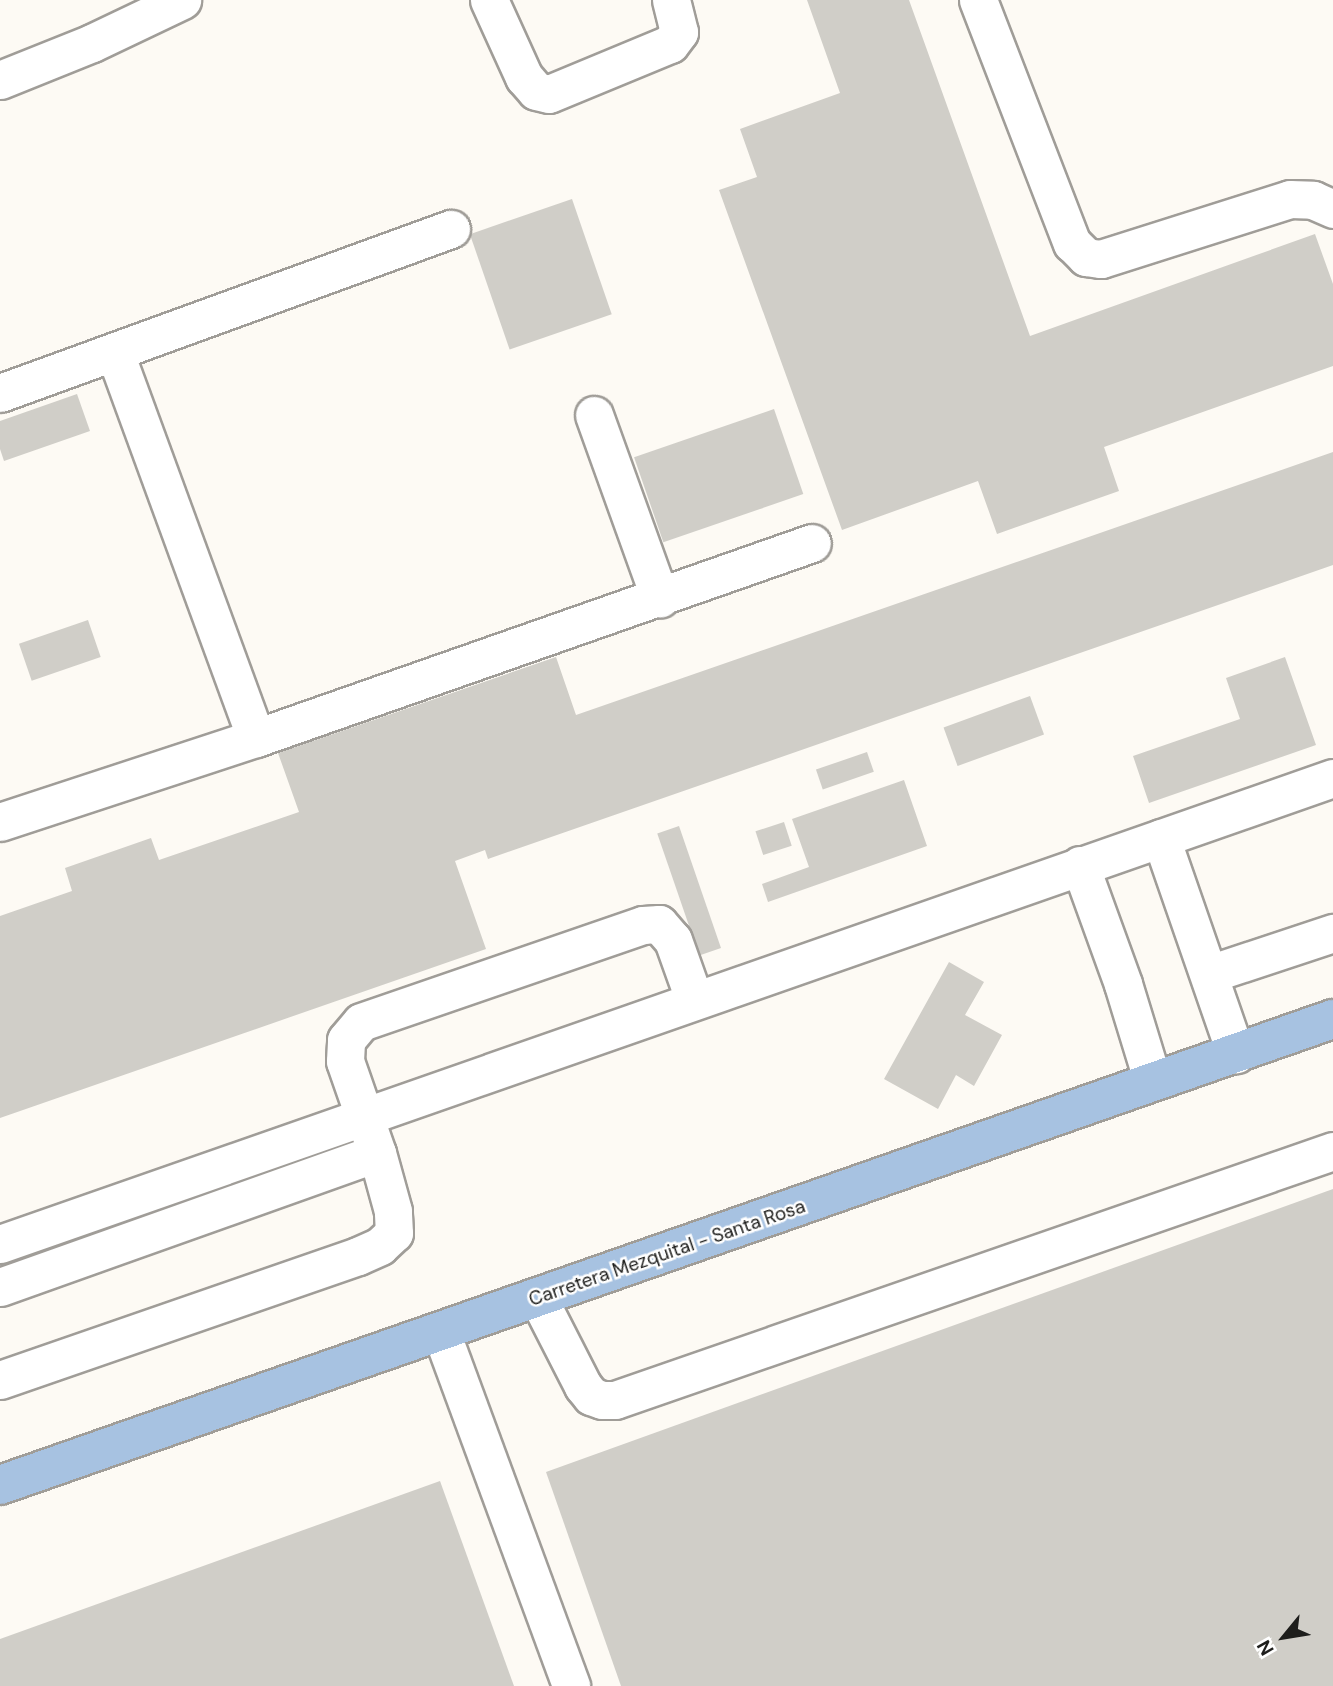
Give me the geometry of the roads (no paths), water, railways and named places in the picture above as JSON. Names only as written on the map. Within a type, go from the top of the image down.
[{"type":"main road","name":"Carretera Mezquital - Santa Rosa","points":[[0,1485],[1333,1020]]},
{"type":"lane","points":[[0,80],[92,43],[182,0]]},
{"type":"lane","points":[[489,0],[524,77],[536,91],[549,94],[670,44],[679,32],[671,0]]},
{"type":"lane","points":[[978,0],[1072,243],[1086,257],[1101,259],[1290,199],[1313,200],[1333,209]]},
{"type":"lane","points":[[0,393],[451,229]]},
{"type":"lane","points":[[115,352],[257,738]]},
{"type":"lane","points":[[594,415],[660,598]]},
{"type":"lane","points":[[0,822],[257,738],[812,543]]},
{"type":"lane","points":[[0,1244],[694,999],[1333,778]]},
{"type":"lane","points":[[1161,838],[1236,1054]]},
{"type":"lane","points":[[1080,865],[1123,984],[1153,1082]]},
{"type":"lane","points":[[0,1380],[380,1246],[394,1233],[393,1211],[345,1061],[346,1040],[361,1022],[643,925],[659,924],[673,940],[694,999]]},
{"type":"lane","points":[[1209,974],[1333,933]]},
{"type":"lane","points":[[538,1298],[583,1386],[591,1396],[602,1401],[615,1400],[1333,1151]]},
{"type":"lane","points":[[0,1287],[376,1153]]},
{"type":"lane","points":[[441,1332],[571,1686]]}]
